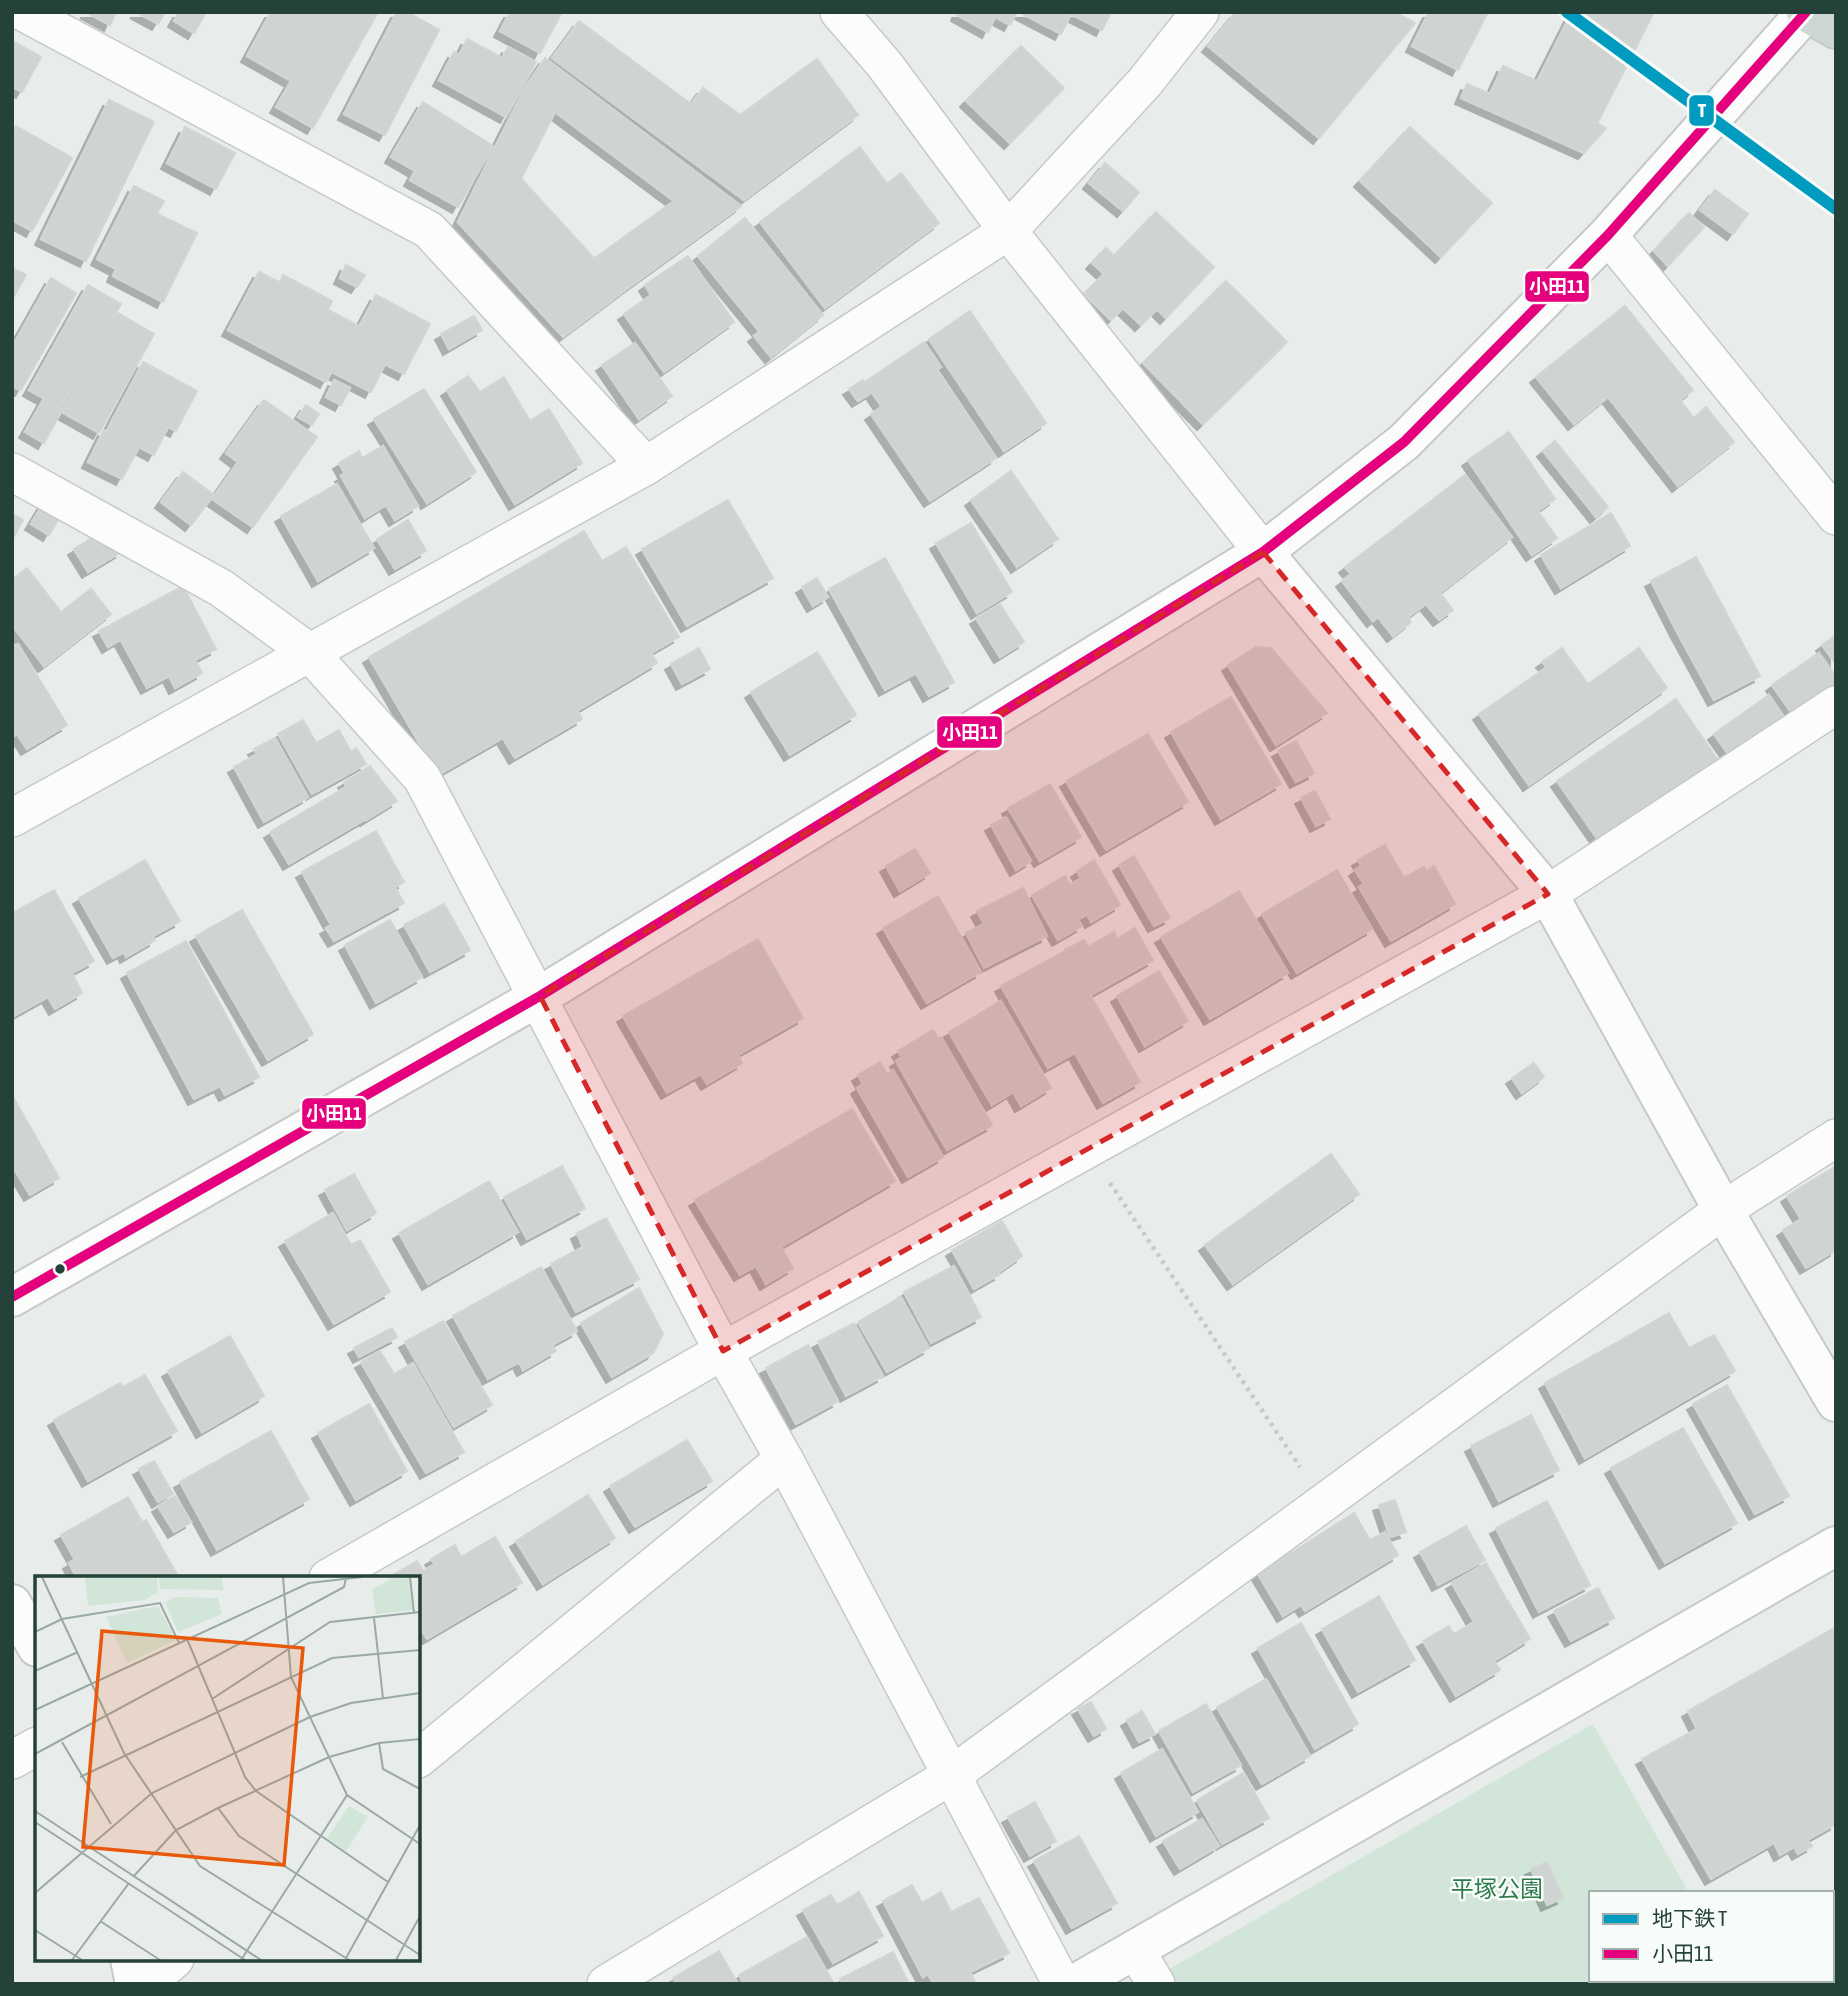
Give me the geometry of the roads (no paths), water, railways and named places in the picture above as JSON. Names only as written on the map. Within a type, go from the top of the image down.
[{"type":"main road","points":[[1806,12],[1836,29]]},
{"type":"street","points":[[23,12],[429,230],[646,466]]},
{"type":"street","points":[[839,12],[884,64],[1008,231],[1263,552],[1548,894],[1723,1210],[1836,1402]]},
{"type":"street","points":[[12,818],[309,652],[446,580],[646,466],[1008,231],[1145,82],[1200,12]]},
{"type":"street","points":[[12,1297],[540,996],[1263,552],[1404,442],[1608,235],[1806,12]]},
{"type":"street","points":[[1608,235],[1836,516]]},
{"type":"street","points":[[12,472],[221,588],[309,652],[422,778],[540,996],[723,1351],[784,1459],[1062,1984]]},
{"type":"street","points":[[331,1576],[723,1351],[1548,894],[1836,705]]},
{"type":"street","points":[[606,1984],[952,1775],[1723,1210],[1836,1138]]},
{"type":"street","points":[[420,1757],[784,1459]]},
{"type":"street","points":[[1075,1984],[1836,1546]]},
{"type":"street","points":[[12,1604],[35,1644]]},
{"type":"street","points":[[12,1760],[35,1747]]},
{"type":"street","points":[[1135,1948],[1156,1984]]},
{"type":"street","points":[[130,1961],[135,1984]]},
{"type":"street","points":[[146,1984],[173,1961]]},
{"type":"metro line","name":"T","points":[[1567,12],[1836,209]]},
{"type":"park label","name":"平塚公園","points":[[1497,1889]]}]
